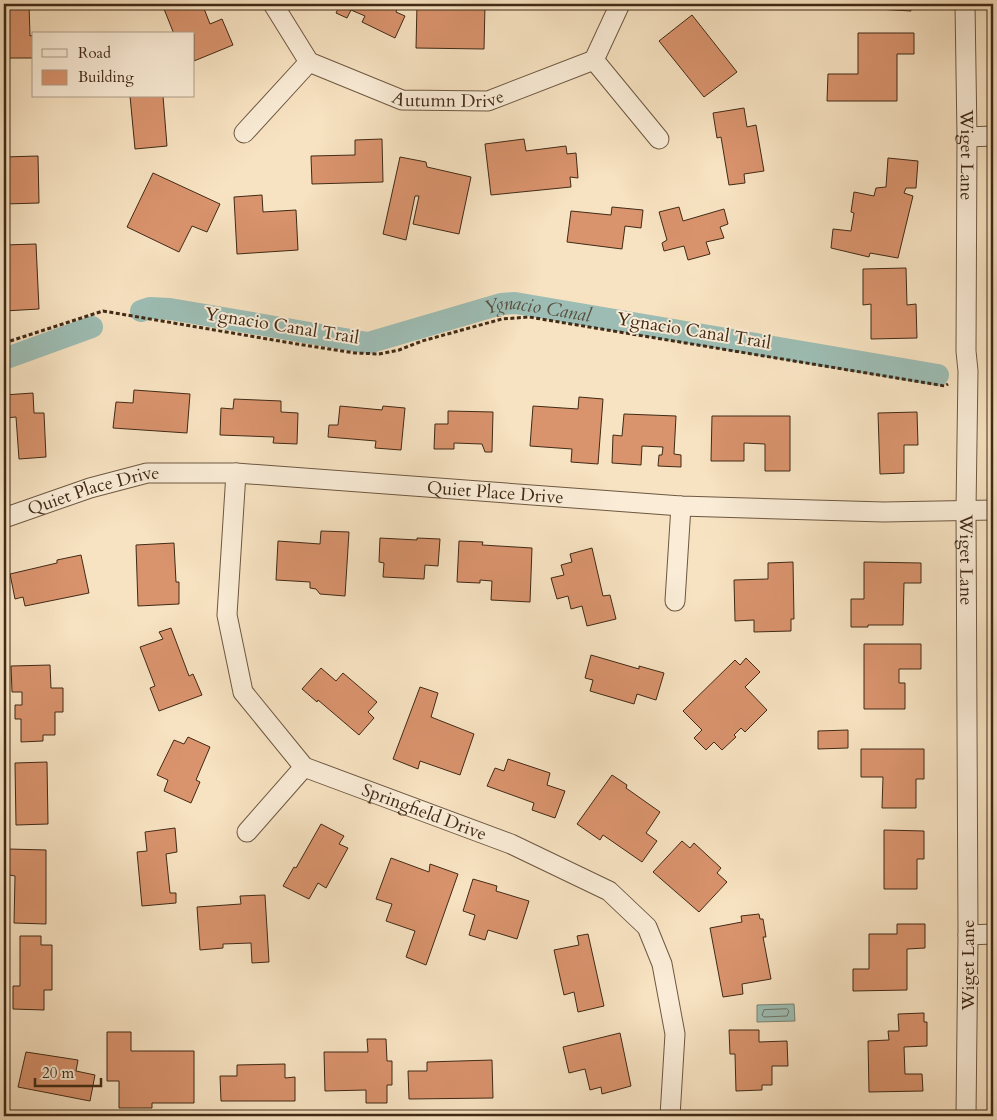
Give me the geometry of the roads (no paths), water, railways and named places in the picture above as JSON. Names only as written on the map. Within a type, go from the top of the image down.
[{"type":"street","points":[[244,134],[309,62],[272,4]]},
{"type":"street","points":[[620,4],[594,60],[659,139]]},
{"type":"street","name":"Wiget Lane","points":[[965,4],[967,137],[966,350],[968,371],[966,510],[968,935],[966,1116]]},
{"type":"street","name":"Autumn Drive","points":[[309,62],[402,100],[488,101],[594,60]]},
{"type":"street","points":[[967,137],[993,136]]},
{"type":"street","name":"Quiet Place Drive","points":[[4,518],[90,488],[147,473],[236,473],[681,506],[884,512],[993,510]]},
{"type":"street","points":[[236,473],[227,614],[243,692],[304,767],[247,832]]},
{"type":"street","points":[[675,601],[681,506]]},
{"type":"street","name":"Springfield Drive","points":[[304,767],[511,844],[609,891],[647,926],[662,964],[674,1024],[670,1116]]},
{"type":"street","points":[[968,935],[993,934]]},
{"type":"water","points":[[794,1004],[795,1021],[757,1022],[757,1005]]},
{"type":"waterway","name":"Ygnacio Canal","points":[[141,311],[150,308],[170,309],[368,343],[501,304],[515,303],[938,375]]},
{"type":"waterway","name":"Ygnacio Canal","points":[[4,359],[92,327]]}]
